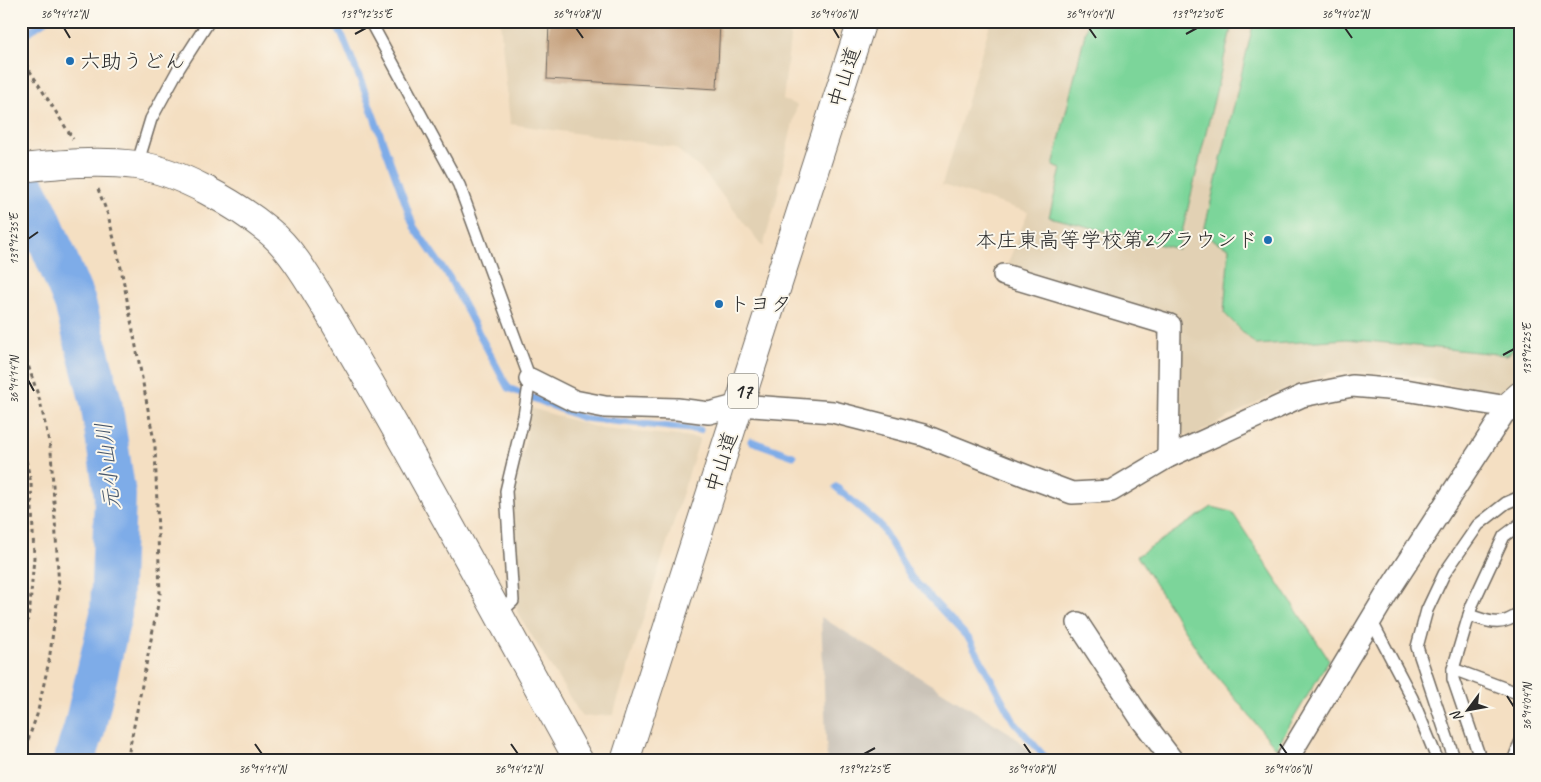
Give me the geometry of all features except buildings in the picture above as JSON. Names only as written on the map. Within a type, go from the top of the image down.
[{"type":"main road","name":"中山道","points":[[625,761],[862,21]]},
{"type":"main road","points":[[21,168],[79,163],[137,165],[176,176],[212,193],[242,211],[272,233],[300,266],[340,331],[423,475],[579,761]]},
{"type":"street","points":[[1004,275],[1170,325],[1168,457]]},
{"type":"street","points":[[528,384],[574,401],[605,407],[677,408],[709,413],[739,405],[833,412],[923,435],[1029,478],[1072,493],[1111,490],[1168,457],[1302,396],[1352,386],[1411,391],[1516,405],[1371,620],[1286,761]]},
{"type":"street","points":[[1078,623],[1141,719],[1173,761]]},
{"type":"lane","points":[[137,165],[151,119],[179,68],[209,21]]},
{"type":"lane","points":[[370,21],[458,185],[528,384],[524,416],[506,491],[514,601],[498,615]]},
{"type":"lane","points":[[1456,761],[1417,647],[1427,610],[1444,574],[1478,525],[1506,503],[1520,488]]},
{"type":"lane","points":[[1506,503],[1520,497]]},
{"type":"lane","points":[[1481,761],[1453,679],[1453,669],[1472,605],[1504,536],[1520,524]]},
{"type":"lane","points":[[1469,615],[1493,623],[1503,622],[1520,613]]},
{"type":"lane","points":[[1371,620],[1412,698],[1438,761]]},
{"type":"lane","points":[[1453,669],[1520,694]]},
{"type":"lane","points":[[1513,761],[1520,743]]},
{"type":"path","points":[[21,57],[108,215],[120,263],[155,446],[160,594],[127,761]]},
{"type":"path","points":[[21,344],[40,401],[51,451],[59,588],[49,662],[37,715],[21,759]]},
{"type":"path","points":[[21,437],[31,483],[34,557],[30,607],[21,657]]},
{"type":"shaded area","points":[[500,21],[792,21],[783,100],[797,105],[777,198],[763,247],[703,171],[674,147],[510,124]]},
{"type":"shaded area","name":"本庄東高等学校第2グラウンド","points":[[991,21],[1520,21],[1520,378],[1500,398],[1430,379],[1383,372],[1330,373],[1275,393],[1191,437],[1181,432],[1179,323],[1006,268],[1028,212],[942,185]]},
{"type":"shaded area","points":[[531,408],[602,429],[700,438],[613,715],[582,717],[517,612],[512,492],[524,449]]},
{"type":"shaded area","points":[[821,617],[1010,733],[1041,761],[827,761]]},
{"type":"green space","points":[[1088,21],[1233,21],[1178,249],[1049,217],[1061,169],[1053,166]]},
{"type":"green space","points":[[1254,21],[1520,21],[1520,344],[1507,355],[1347,339],[1256,345],[1224,313],[1229,248],[1203,235]]},
{"type":"green space","points":[[1212,507],[1232,512],[1329,660],[1276,748],[1205,662],[1137,556]]},
{"type":"waterway","points":[[21,37],[45,21]]},
{"type":"waterway","points":[[333,21],[343,37],[362,84],[414,227],[449,277],[508,388],[583,418],[700,430]]},
{"type":"waterway","name":"元小山川","points":[[21,181],[38,214],[75,303],[101,402],[115,495],[111,614],[84,730],[74,761]]},
{"type":"waterway","points":[[751,441],[793,456]]},
{"type":"waterway","points":[[836,487],[880,525],[911,577],[970,640],[1014,722],[1044,756],[1052,761]]},
{"type":"place","name":"六助うどん","points":[[70,61]]},
{"type":"place","name":"本庄東高等学校第2グラウンド","points":[[1268,240]]},
{"type":"place","name":"トヨタ","points":[[719,304]]}]
